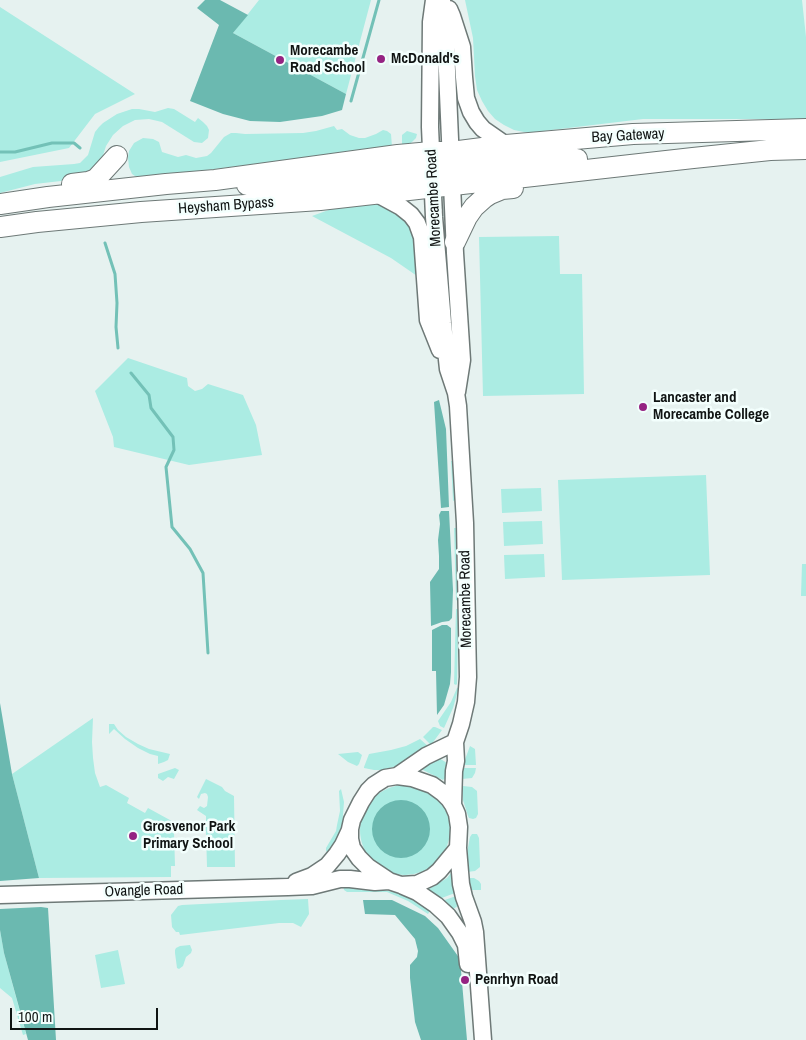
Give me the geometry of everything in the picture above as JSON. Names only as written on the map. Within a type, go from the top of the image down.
[{"type":"highway","name":"Bay Gateway","points":[[452,171],[506,145],[633,134],[806,129]]},
{"type":"highway","name":"Bay Gateway","points":[[452,171],[583,171],[770,150],[806,149]]},
{"type":"highway","points":[[432,167],[447,174],[452,171],[486,165],[584,159],[666,151],[693,158]]},
{"type":"highway","points":[[0,204],[24,194],[96,179],[117,156]]},
{"type":"highway","name":"Heysham Bypass","points":[[0,227],[181,208],[320,200],[377,194],[432,167]]},
{"type":"highway","name":"Heysham Bypass","points":[[0,204],[48,197],[216,180],[253,186],[308,185],[432,167],[452,171]]},
{"type":"highway","points":[[455,242],[474,207],[490,194],[502,189],[556,182],[583,171]]},
{"type":"highway","points":[[119,190],[132,201],[160,198],[210,199],[246,204]]},
{"type":"highway","points":[[106,215],[118,204],[119,190]]},
{"type":"main road","name":"Morecambe Road","points":[[434,0],[431,22],[430,127],[432,167],[443,323],[448,369],[456,393],[464,493],[468,677],[465,709],[455,742],[454,805]]},
{"type":"main road","name":"Morecambe Road","points":[[443,0],[462,360],[456,393]]},
{"type":"main road","points":[[443,0],[452,16],[462,47],[466,98],[471,112],[483,129],[506,145]]},
{"type":"main road","points":[[377,194],[401,207],[411,215],[417,224],[422,237],[424,251],[428,320],[448,369]]},
{"type":"main road","points":[[397,776],[426,756],[455,742]]},
{"type":"main road","points":[[473,1040],[466,945],[453,922],[443,910],[417,892],[395,883],[368,866],[352,848],[350,829],[354,814],[368,791],[385,778],[397,776],[412,778],[432,785],[450,799],[454,805],[459,827],[458,848],[461,884],[475,932],[483,1040]]},
{"type":"main road","name":"Ovangle Road","points":[[288,887],[312,876],[327,866],[340,850],[350,829]]},
{"type":"main road","points":[[395,883],[416,884],[432,877],[440,871],[458,848]]},
{"type":"main road","name":"Ovangle Road","points":[[0,895],[312,886],[340,880],[361,879],[395,883]]},
{"type":"shaded area","points":[[205,0],[220,0],[248,15],[233,33],[346,94],[342,110],[322,116],[280,122],[250,121],[223,114],[190,101],[219,25],[197,8]]},
{"type":"shaded area","points":[[259,0],[371,0],[346,94],[233,33]]},
{"type":"shaded area","points":[[465,0],[802,0],[806,37],[806,119],[643,119],[535,132],[514,130],[495,119],[488,111],[477,90],[473,38]]},
{"type":"shaded area","points":[[0,7],[135,94],[95,114],[69,148],[0,162]]},
{"type":"shaded area","points":[[168,108],[174,109],[195,122],[198,118],[209,130],[208,138],[202,143],[194,142],[162,122],[149,119],[135,120],[123,126],[113,135],[106,146],[100,165],[78,179],[35,184],[0,193],[0,177],[33,167],[80,163],[88,155],[95,132],[103,123],[117,114],[132,109],[155,112]]},
{"type":"shaded area","points":[[334,126],[337,130],[342,129],[350,135],[359,138],[365,138],[383,130],[387,131],[391,134],[392,147],[142,178],[132,174],[129,167],[129,151],[134,143],[143,138],[159,142],[162,152],[178,157],[186,155],[196,158],[207,156],[224,137],[231,133],[303,133]]},
{"type":"shaded area","points":[[407,131],[417,134],[416,138],[408,145],[402,147],[402,135]]},
{"type":"shaded area","points":[[348,203],[381,203],[401,216],[412,230],[415,239],[420,278],[391,258],[312,216]]},
{"type":"shaded area","points":[[559,236],[560,274],[582,274],[584,394],[483,396],[479,237]]},
{"type":"shaded area","points":[[128,358],[187,378],[188,386],[195,391],[202,389],[208,384],[243,395],[256,425],[262,455],[189,465],[114,447],[113,437],[95,391]]},
{"type":"shaded area","points":[[439,400],[446,429],[449,507],[441,508],[434,402]]},
{"type":"shaded area","points":[[451,461],[453,461],[455,500],[453,501]]},
{"type":"shaded area","points":[[706,475],[710,575],[562,580],[558,480]]},
{"type":"shaded area","points":[[541,488],[542,511],[502,513],[501,489]]},
{"type":"shaded area","points":[[441,511],[449,511],[453,590],[452,618],[449,621],[431,626],[430,582],[439,569],[438,540],[439,515]]},
{"type":"shaded area","points":[[542,521],[543,544],[504,546],[503,522]]},
{"type":"shaded area","points":[[454,528],[456,528],[458,601],[456,600]]},
{"type":"shaded area","points":[[544,554],[545,577],[505,579],[504,555]]},
{"type":"shaded area","points":[[802,564],[806,564],[806,596],[801,596]]},
{"type":"shaded area","points":[[456,609],[458,609],[458,627],[456,685],[454,684]]},
{"type":"shaded area","points":[[442,625],[447,625],[451,628],[451,672],[450,684],[444,705],[437,715],[436,671],[432,671],[432,630]]},
{"type":"shaded area","points":[[459,687],[453,708],[444,728],[440,726],[438,721]]},
{"type":"shaded area","points":[[0,703],[12,774],[39,878],[0,881]]},
{"type":"shaded area","points":[[93,718],[93,758],[95,773],[100,787],[106,785],[129,798],[127,803],[145,813],[148,808],[179,825],[179,831],[174,831],[175,866],[171,866],[171,877],[39,878],[12,774]]},
{"type":"shaded area","points":[[109,724],[114,724],[126,737],[138,744],[170,754],[168,760],[158,764],[158,756],[138,748],[114,729],[109,734]]},
{"type":"shaded area","points":[[433,727],[442,730],[431,745],[423,737]]},
{"type":"shaded area","points":[[420,739],[429,747],[401,765],[381,770],[364,768],[369,754],[406,746]]},
{"type":"shaded area","points":[[470,746],[475,749],[476,765],[463,765]]},
{"type":"shaded area","points":[[358,752],[362,755],[357,766],[338,754]]},
{"type":"shaded area","points":[[439,758],[447,763],[443,780],[423,770],[423,768]]},
{"type":"shaded area","points":[[175,768],[179,770],[174,779],[168,777],[163,781],[158,778],[158,774]]},
{"type":"shaded area","points":[[463,768],[476,768],[472,778],[462,779],[463,786],[472,787],[477,791],[478,814],[473,819],[469,818],[463,800],[461,774]]},
{"type":"shaded area","points":[[206,779],[234,796],[235,867],[207,867],[206,831],[200,831],[200,825],[206,824],[206,816],[197,810],[200,806],[204,808],[207,806],[207,794],[201,794],[199,799],[197,797]]},
{"type":"shaded area","points":[[405,785],[414,786],[430,793],[442,805],[449,821],[449,839],[442,855],[430,867],[414,874],[405,875],[396,874],[380,867],[368,855],[361,839],[360,830],[361,821],[368,805],[380,793],[396,786]]},
{"type":"shaded area","points":[[341,789],[344,802],[342,827],[340,835],[329,854],[326,848],[336,831],[340,811],[339,791]]},
{"type":"shaded area","points":[[395,800],[407,800],[422,808],[430,823],[430,835],[422,850],[407,858],[395,858],[380,850],[372,835],[372,823],[380,808]]},
{"type":"shaded area","points":[[472,834],[477,834],[479,838],[480,867],[475,871],[467,872],[467,878],[474,878],[479,881],[481,890],[467,890],[466,858]]},
{"type":"shaded area","points":[[453,873],[455,893],[439,899],[427,890],[447,878]]},
{"type":"shaded area","points":[[343,885],[356,885],[399,893],[431,909],[428,914],[408,901],[387,892],[347,892],[344,890]]},
{"type":"shaded area","points":[[456,896],[459,905],[452,910],[442,901]]},
{"type":"shaded area","points":[[308,899],[309,914],[301,927],[293,923],[279,923],[180,935],[172,927],[171,915],[178,906],[182,905]]},
{"type":"shaded area","points":[[363,900],[392,900],[425,916],[438,928],[460,959],[467,1040],[421,1040],[415,1022],[410,978],[410,965],[417,957],[418,951],[415,939],[395,915],[365,914]]},
{"type":"shaded area","points":[[48,908],[56,1040],[28,1040],[4,953],[0,930],[0,909]]},
{"type":"shaded area","points":[[0,930],[4,953],[26,1034],[23,1035],[12,998],[0,988]]},
{"type":"shaded area","points":[[190,945],[191,953],[186,957],[183,966],[179,969],[177,968],[176,948]]},
{"type":"shaded area","points":[[118,950],[125,984],[101,988],[95,955]]},
{"type":"waterway","points":[[351,101],[379,0]]},
{"type":"waterway","points":[[0,152],[15,152],[52,143],[74,143],[80,148]]},
{"type":"waterway","points":[[105,243],[115,274],[118,348]]},
{"type":"waterway","points":[[131,373],[149,395],[151,408],[173,437],[174,450],[166,467],[172,527],[190,549],[203,573],[208,653]]},
{"type":"place","name":"McDonald's","points":[[381,59]]},
{"type":"place","name":"Morecambe Road School","points":[[280,60]]},
{"type":"place","name":"Lancaster and Morecambe College","points":[[643,407]]},
{"type":"place","name":"Grosvenor Park Primary School","points":[[133,836]]},
{"type":"place","name":"Penrhyn Road","points":[[465,980]]}]
